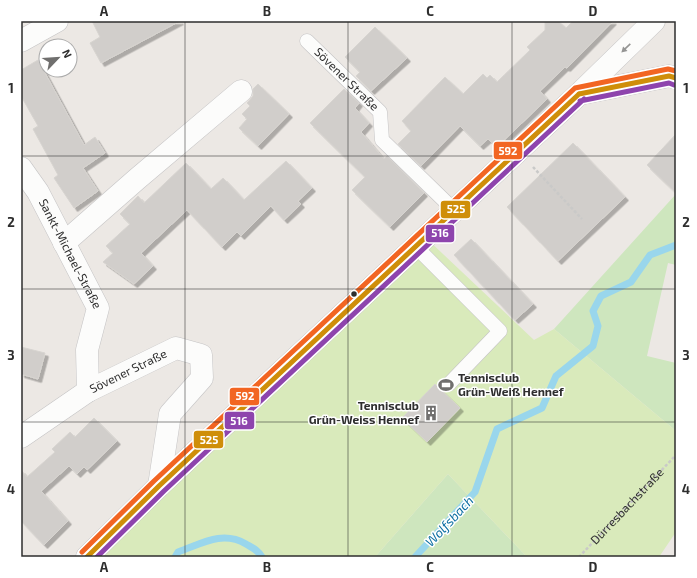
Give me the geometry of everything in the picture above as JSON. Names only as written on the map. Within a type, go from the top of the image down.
[{"type":"street","points":[[21,41],[57,21]]},
{"type":"street","points":[[87,557],[159,486],[579,94],[654,21]]},
{"type":"street","points":[[579,94],[669,76],[676,78]]},
{"type":"street","points":[[64,243],[241,91]]},
{"type":"street","name":"Sankt-Michael-Straße","points":[[21,168],[38,192],[98,308],[87,350],[88,391]]},
{"type":"street","name":"Sövener Straße","points":[[21,437],[88,391],[176,348],[201,355],[202,378],[170,414],[159,486]]},
{"type":"lane","name":"Sövener Straße","points":[[307,41],[380,112],[382,140],[454,210]]},
{"type":"lane","points":[[415,246],[500,331],[449,384]]},
{"type":"path","points":[[517,151],[582,219]]},
{"type":"path","name":"Dürresbachstraße","points":[[579,557],[676,455]]},
{"type":"green space","points":[[676,194],[676,265],[668,263],[647,356],[676,363],[676,431],[554,329]]},
{"type":"green space","name":"Tennisclub Grün-Weiß Hennef","points":[[425,237],[534,340],[554,329],[676,431],[676,532],[659,557],[527,557],[448,474],[375,557],[91,557]]},
{"type":"green space","points":[[448,474],[527,557],[375,557]]},
{"type":"building","points":[[92,21],[180,21],[101,63],[90,43],[100,37]]},
{"type":"building","points":[[545,21],[558,21],[566,28],[573,21],[613,21],[567,68],[565,67],[540,91],[547,99],[497,147],[488,139],[480,146],[460,126],[421,166],[398,144],[411,131],[402,121],[445,77],[463,94],[483,74],[487,78],[490,75],[497,82],[530,50],[527,47],[545,30]]},
{"type":"building","points":[[375,27],[407,58],[371,91],[356,76],[360,72],[345,57]]},
{"type":"building","points":[[38,60],[38,78],[48,78],[84,145],[95,137],[105,153],[83,168],[98,191],[74,208],[54,178],[58,175],[33,129],[38,126],[21,96],[21,70]]},
{"type":"building","points":[[258,84],[289,114],[258,146],[239,128],[247,119],[242,114],[250,106],[247,103],[253,96],[253,89]]},
{"type":"building","points":[[344,89],[359,103],[355,108],[369,123],[361,132],[384,159],[387,156],[424,193],[390,227],[352,190],[365,177],[310,123]]},
{"type":"building","points":[[676,134],[676,193],[647,165]]},
{"type":"building","points":[[573,143],[625,197],[558,261],[507,207]]},
{"type":"building","points":[[286,161],[312,188],[298,201],[301,204],[284,220],[271,206],[241,236],[237,232],[222,247],[187,210],[141,253],[153,266],[134,284],[103,262],[113,253],[106,246],[130,224],[120,214],[138,196],[144,203],[186,163],[211,189],[223,178],[244,200]]},
{"type":"building","points":[[471,239],[533,304],[515,320],[454,255]]},
{"type":"building","points":[[21,347],[45,353],[38,379],[21,374]]},
{"type":"building","name":"Tennisclub Grün-Weiss Hennef","points":[[435,384],[460,408],[427,442],[402,418]]},
{"type":"building","points":[[94,418],[117,441],[87,470],[84,467],[77,474],[69,466],[41,491],[68,521],[44,545],[21,521],[21,470],[27,477],[55,452],[52,449],[70,432],[75,437]]},
{"type":"waterway","name":"Wolfsbach","points":[[415,557],[475,492],[497,429],[542,408],[556,376],[593,346],[598,326],[593,311],[601,296],[631,282],[650,255],[676,245]]},
{"type":"waterway","name":"Wolfsbach","points":[[175,557],[178,552],[203,542],[220,538],[237,540],[246,544],[257,551],[262,557]]},
{"type":"transit line","name":"592","points":[[82,552],[154,481],[575,88],[668,69],[676,71]]},
{"type":"transit line","name":"525","points":[[579,94],[669,76],[676,78]]},
{"type":"transit line","name":"516","points":[[580,101],[669,83],[674,85]]},
{"type":"transit line","name":"525","points":[[87,557],[159,486],[579,94]]},
{"type":"transit line","name":"516","points":[[97,557],[164,491],[584,99]]},
{"type":"place","name":"Tennisclub Grün-Weiß Hennef","points":[[446,385]]},
{"type":"place","name":"Tennisclub Grün-Weiss Hennef","points":[[431,413]]}]
